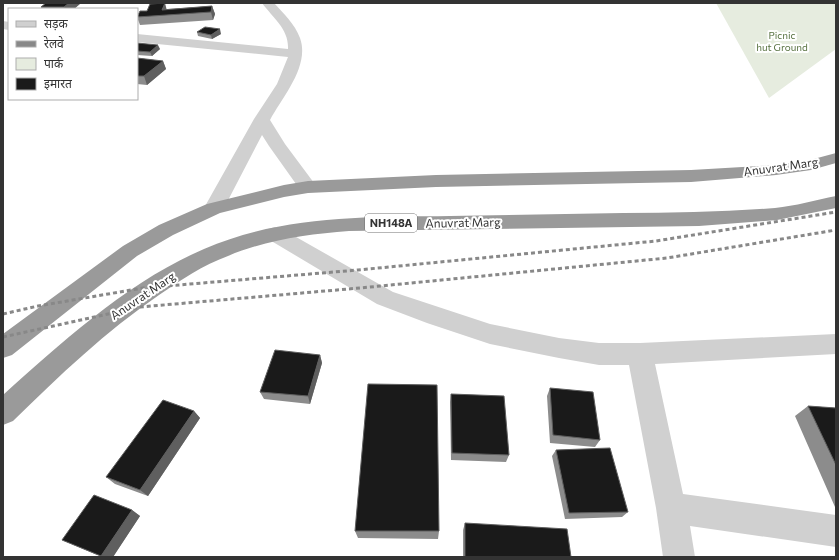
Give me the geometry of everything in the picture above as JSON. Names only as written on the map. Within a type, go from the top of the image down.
[{"type":"highway","name":"Anuvrat Marg","points":[[3,348],[130,251],[166,230],[214,208],[284,191],[308,187],[436,181],[691,176],[776,170],[811,165],[836,158]]},
{"type":"highway","name":"Anuvrat Marg","points":[[3,412],[94,330],[129,303],[200,259],[229,247],[275,234],[313,227],[349,224],[699,219],[777,214],[836,202]]},
{"type":"street","points":[[214,208],[245,154],[262,119],[287,78],[292,65],[295,42],[290,30],[268,3]]},
{"type":"street","points":[[138,38],[294,54]]},
{"type":"street","points":[[262,119],[277,146],[308,187]]},
{"type":"street","points":[[275,234],[385,298],[490,334],[559,348],[598,354],[640,354],[836,344]]},
{"type":"street","points":[[640,354],[671,508],[679,557]]},
{"type":"street","points":[[671,508],[836,530]]},
{"type":"green space","name":"Picnic hut Ground","points":[[716,3],[836,3],[836,49],[769,98]]},
{"type":"building","points":[[46,3],[69,3],[64,7],[41,7]]},
{"type":"building","points":[[165,3],[162,10],[212,6],[211,12],[138,17],[140,11],[147,11],[150,4]]},
{"type":"building","points":[[205,27],[220,29],[211,35],[197,32]]},
{"type":"building","points":[[138,43],[158,45],[150,52],[138,51]]},
{"type":"building","points":[[138,58],[163,61],[144,76],[138,76]]},
{"type":"building","points":[[275,350],[320,355],[308,396],[260,392]]},
{"type":"building","points":[[368,384],[437,385],[439,531],[355,531]]},
{"type":"building","points":[[550,388],[593,392],[600,440],[553,435]]},
{"type":"building","points":[[451,394],[504,396],[509,455],[452,453]]},
{"type":"building","points":[[163,400],[194,411],[140,490],[106,477]]},
{"type":"building","points":[[808,406],[836,408],[836,465]]},
{"type":"building","points":[[610,448],[628,512],[569,513],[556,450]]},
{"type":"building","points":[[94,495],[132,510],[101,556],[62,540]]},
{"type":"building","points":[[465,523],[567,529],[571,557],[465,557]]},
{"type":"railway","points":[[3,314],[38,306],[143,288],[358,270],[656,241],[836,212]]},
{"type":"railway","points":[[3,337],[140,307],[360,288],[667,258],[836,230]]}]
